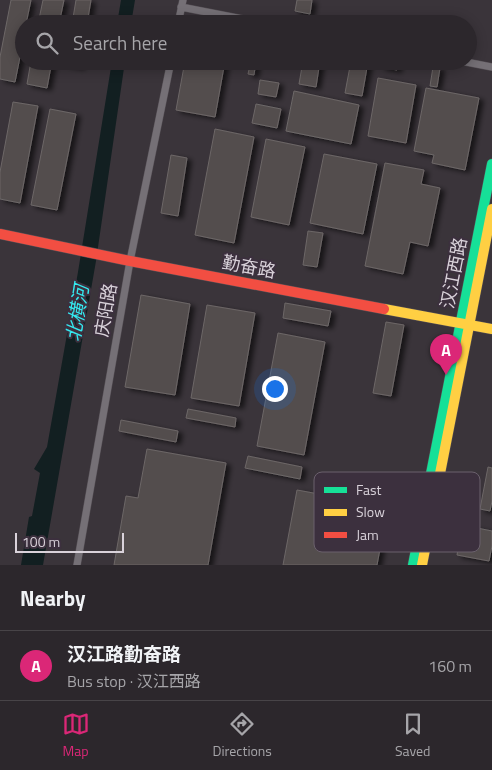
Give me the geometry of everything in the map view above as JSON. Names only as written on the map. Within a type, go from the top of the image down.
[{"type":"main road","name":"汉江西路","points":[[439,472],[492,164]]},
{"type":"main road","name":"汉江西路","points":[[433,472],[465,323],[492,210]]},
{"type":"main road","name":"勤奋路","points":[[0,234],[104,256],[492,329]]},
{"type":"main road","name":"汉江西路","points":[[413,565],[416,552]]},
{"type":"main road","name":"汉江西路","points":[[422,565],[424,552]]},
{"type":"street","points":[[182,4],[229,15]]},
{"type":"street","points":[[477,64],[492,67]]},
{"type":"street","name":"庆阳路","points":[[77,565],[130,261],[169,70]]},
{"type":"water","points":[[121,0],[135,0],[132,15],[118,15]]},
{"type":"water","name":"北横河","points":[[111,70],[124,70],[96,261],[43,565],[21,565],[29,517],[32,516],[40,473],[34,469],[47,447]]},
{"type":"building","points":[[11,0],[31,0],[28,15],[15,15],[15,70],[17,70],[15,82],[0,79],[0,57]]},
{"type":"building","points":[[43,0],[64,0],[61,15],[40,15]]},
{"type":"building","points":[[76,0],[91,0],[88,15],[74,15]]},
{"type":"building","points":[[297,0],[312,0],[310,14],[295,11]]},
{"type":"building","points":[[29,70],[50,70],[47,88],[27,84]]},
{"type":"building","points":[[183,70],[223,70],[215,117],[176,110]]},
{"type":"building","points":[[249,70],[255,70],[254,75],[248,74]]},
{"type":"building","points":[[301,70],[319,70],[316,87],[299,84]]},
{"type":"building","points":[[349,70],[367,70],[362,96],[345,93]]},
{"type":"building","points":[[433,70],[440,70],[437,87],[430,86]]},
{"type":"building","points":[[378,78],[416,85],[406,143],[368,136]]},
{"type":"building","points":[[260,80],[279,83],[276,97],[258,94]]},
{"type":"building","points":[[426,88],[479,98],[465,170],[432,163],[434,155],[414,151]]},
{"type":"building","points":[[294,91],[359,105],[351,144],[286,131]]},
{"type":"building","points":[[13,102],[38,106],[20,203],[0,199],[0,172]]},
{"type":"building","points":[[256,104],[281,109],[277,128],[252,123]]},
{"type":"building","points":[[50,109],[76,114],[57,210],[31,205]]},
{"type":"building","points":[[215,129],[254,137],[234,243],[195,235]]},
{"type":"building","points":[[266,139],[305,147],[289,225],[251,217]]},
{"type":"building","points":[[324,154],[377,164],[363,234],[310,223]]},
{"type":"building","points":[[171,155],[187,158],[178,216],[161,213]]},
{"type":"building","points":[[385,163],[424,170],[421,184],[440,188],[428,246],[410,242],[403,274],[365,266]]},
{"type":"building","points":[[308,231],[323,233],[317,267],[303,265]]},
{"type":"building","points":[[141,295],[190,304],[175,395],[125,387]]},
{"type":"building","points":[[285,303],[331,311],[328,326],[283,318]]},
{"type":"building","points":[[207,305],[255,313],[239,406],[191,398]]},
{"type":"building","points":[[386,322],[404,325],[391,396],[373,393]]},
{"type":"building","points":[[278,333],[325,342],[304,455],[257,446]]},
{"type":"building","points":[[188,409],[236,418],[235,427],[186,418]]},
{"type":"building","points":[[121,420],[178,431],[176,442],[119,431]]},
{"type":"building","points":[[147,449],[226,463],[208,565],[114,565],[126,496],[138,498]]},
{"type":"building","points":[[248,456],[302,467],[300,479],[245,468]]},
{"type":"building","points":[[488,467],[492,468],[492,501],[490,511],[480,509]]},
{"type":"building","points":[[297,490],[314,493],[314,552],[379,552],[377,565],[283,565]]},
{"type":"building","points":[[480,529],[492,531],[489,561],[457,555],[458,552],[480,552]]},
{"type":"traffic: fast","points":[[431,472],[492,164]]},
{"type":"traffic: fast","points":[[413,565],[416,552]]},
{"type":"traffic: slow","points":[[440,472],[492,209]]},
{"type":"traffic: slow","points":[[384,309],[492,329]]},
{"type":"traffic: slow","points":[[422,565],[425,552]]},
{"type":"traffic: jam","points":[[0,234],[130,261],[384,309]]},
{"type":"place","name":"汉江路勤奋路","points":[[446,375]]}]
